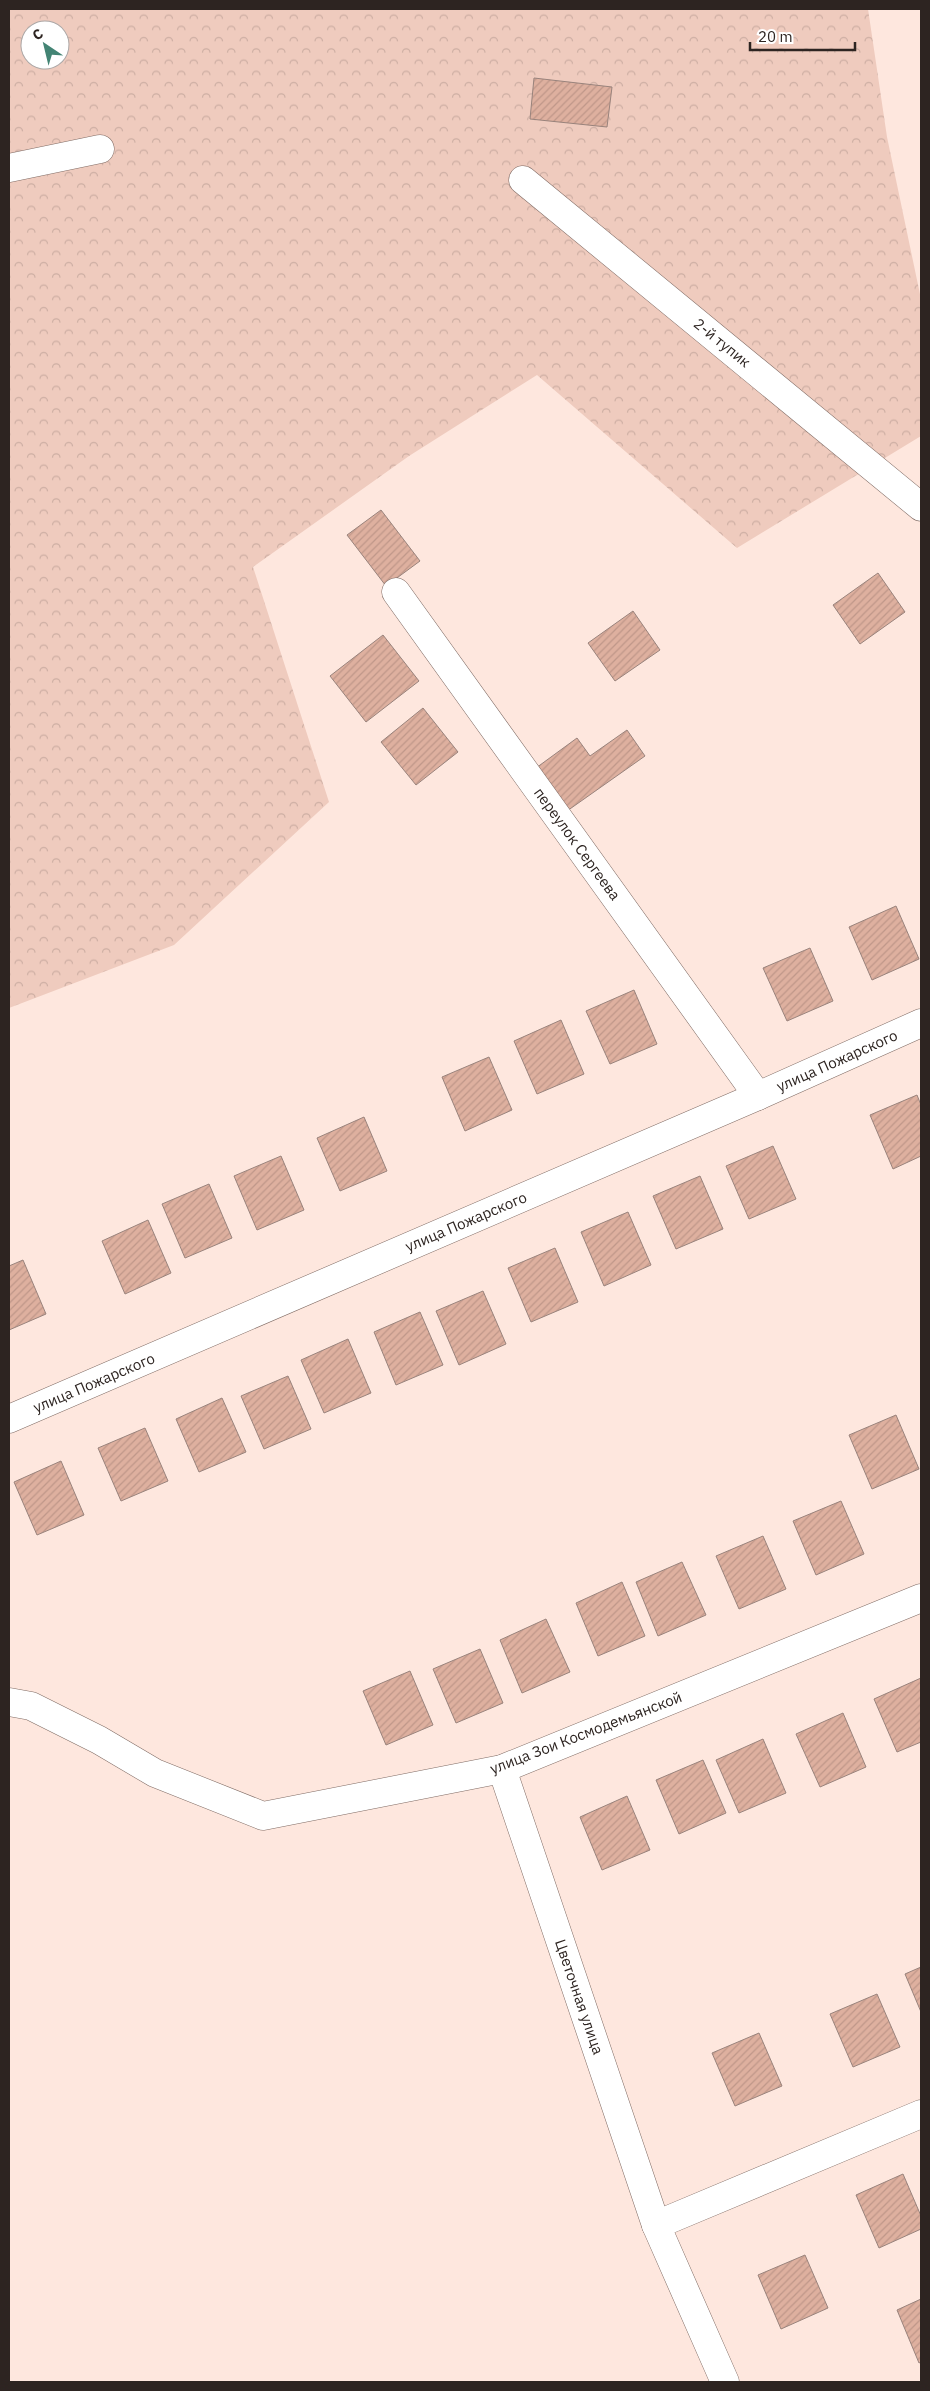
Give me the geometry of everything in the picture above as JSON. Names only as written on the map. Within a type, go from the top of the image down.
[{"type":"street","points":[[9,168],[100,149]]},
{"type":"street","name":"2-й тупик","points":[[523,180],[921,507]]},
{"type":"street","name":"переулок Сергеева","points":[[396,592],[758,1096]]},
{"type":"street","name":"улица Пожарского","points":[[9,1419],[758,1096],[921,1022]]},
{"type":"street","name":"улица Зои Космодемьянской","points":[[9,1702],[31,1706],[99,1740],[155,1773],[264,1816],[502,1769],[921,1598]]},
{"type":"street","name":"Цветочная улица","points":[[502,1769],[656,2225],[725,2382]]},
{"type":"street","points":[[656,2225],[921,2114]]},
{"type":"green space","points":[[9,9],[868,9],[887,137],[921,299],[921,436],[737,548],[537,375],[409,456],[253,567],[329,802],[174,945],[9,1008]]},
{"type":"building","points":[[534,78],[612,87],[607,127],[530,119]]},
{"type":"building","points":[[381,510],[420,561],[386,586],[347,535]]},
{"type":"building","points":[[878,573],[905,612],[860,644],[833,605]]},
{"type":"building","points":[[633,611],[660,650],[615,681],[588,643]]},
{"type":"building","points":[[383,635],[419,681],[366,722],[330,676]]},
{"type":"building","points":[[423,708],[458,752],[416,785],[381,742]]},
{"type":"building","points":[[627,730],[645,756],[567,811],[536,768],[577,738],[590,756]]},
{"type":"building","points":[[896,906],[919,959],[872,980],[849,927]]},
{"type":"building","points":[[810,948],[833,1001],[787,1021],[763,968]]},
{"type":"building","points":[[634,990],[657,1044],[610,1064],[586,1011]]},
{"type":"building","points":[[561,1020],[584,1074],[537,1094],[514,1041]]},
{"type":"building","points":[[489,1057],[512,1110],[465,1131],[442,1077]]},
{"type":"building","points":[[917,1095],[921,1105],[921,1156],[893,1169],[870,1115]]},
{"type":"building","points":[[364,1117],[387,1171],[340,1191],[317,1138]]},
{"type":"building","points":[[773,1146],[796,1199],[749,1219],[726,1166]]},
{"type":"building","points":[[281,1156],[304,1210],[257,1230],[234,1176]]},
{"type":"building","points":[[700,1176],[723,1229],[676,1249],[653,1196]]},
{"type":"building","points":[[209,1184],[232,1238],[185,1258],[162,1204]]},
{"type":"building","points":[[628,1212],[651,1265],[604,1286],[581,1232]]},
{"type":"building","points":[[148,1220],[171,1273],[125,1294],[102,1241]]},
{"type":"building","points":[[555,1248],[578,1302],[531,1322],[508,1268]]},
{"type":"building","points":[[23,1260],[46,1314],[9,1330],[9,1266]]},
{"type":"building","points":[[483,1291],[506,1344],[459,1365],[436,1311]]},
{"type":"building","points":[[420,1312],[443,1365],[396,1385],[374,1332]]},
{"type":"building","points":[[348,1339],[371,1393],[324,1413],[301,1360]]},
{"type":"building","points":[[288,1376],[311,1429],[264,1449],[241,1396]]},
{"type":"building","points":[[222,1398],[246,1452],[199,1472],[176,1419]]},
{"type":"building","points":[[896,1415],[919,1469],[872,1489],[849,1435]]},
{"type":"building","points":[[145,1428],[168,1481],[121,1501],[98,1448]]},
{"type":"building","points":[[61,1461],[84,1515],[37,1535],[14,1482]]},
{"type":"building","points":[[841,1501],[864,1554],[816,1575],[793,1521]]},
{"type":"building","points":[[763,1536],[786,1589],[739,1609],[716,1556]]},
{"type":"building","points":[[682,1562],[706,1615],[658,1636],[636,1582]]},
{"type":"building","points":[[622,1582],[645,1636],[598,1656],[576,1603]]},
{"type":"building","points":[[546,1619],[570,1672],[522,1693],[500,1640]]},
{"type":"building","points":[[480,1649],[503,1703],[456,1723],[433,1669]]},
{"type":"building","points":[[410,1671],[433,1725],[386,1745],[363,1691]]},
{"type":"building","points":[[921,1678],[921,1742],[897,1752],[874,1699]]},
{"type":"building","points":[[843,1713],[866,1767],[820,1787],[796,1734]]},
{"type":"building","points":[[763,1739],[786,1793],[739,1813],[716,1760]]},
{"type":"building","points":[[703,1760],[726,1813],[679,1834],[656,1780]]},
{"type":"building","points":[[627,1796],[650,1850],[602,1870],[580,1817]]},
{"type":"building","points":[[921,1967],[921,2012],[905,1974]]},
{"type":"building","points":[[877,1994],[900,2047],[853,2067],[830,2014]]},
{"type":"building","points":[[759,2033],[782,2086],[735,2106],[712,2053]]},
{"type":"building","points":[[903,2174],[921,2216],[921,2229],[879,2248],[856,2195]]},
{"type":"building","points":[[805,2255],[828,2308],[781,2329],[758,2275]]},
{"type":"building","points":[[921,2299],[921,2362],[919,2363],[897,2310]]}]
